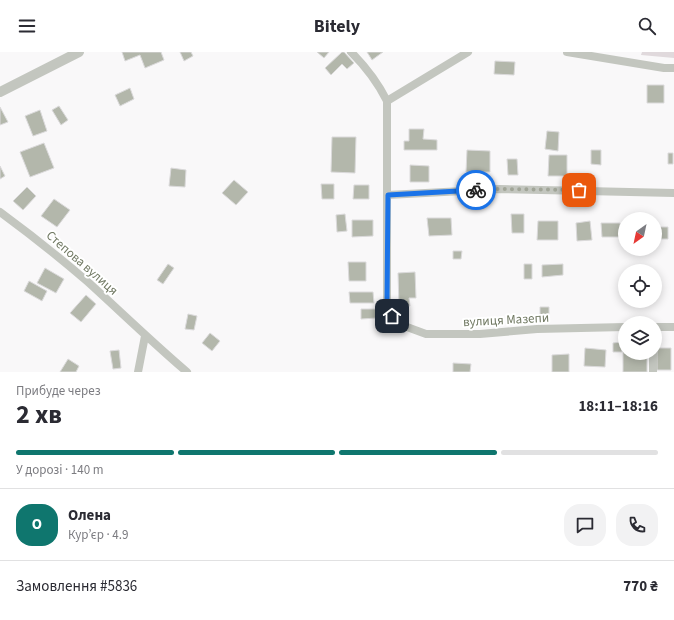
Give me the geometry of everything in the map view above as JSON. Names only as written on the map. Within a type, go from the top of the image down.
[{"type":"street","points":[[0,92],[79,52]]},
{"type":"street","points":[[351,52],[359,60],[388,101],[388,195],[500,189],[674,193]]},
{"type":"street","points":[[388,101],[468,52]]},
{"type":"street","points":[[567,52],[664,68],[674,68]]},
{"type":"street","name":"вулиця Мазепи","points":[[388,195],[387,302],[392,316],[398,322],[426,334],[480,334],[537,329],[618,328]]},
{"type":"street","name":"Степова вулиця","points":[[0,212],[29,233],[88,283],[145,336],[187,372]]},
{"type":"street","points":[[662,327],[674,327]]},
{"type":"street","points":[[138,372],[145,336]]},
{"type":"street","points":[[653,360],[653,372]]},
{"type":"shaded area","points":[[642,52],[674,52],[674,58],[641,55]]},
{"type":"building","points":[[122,52],[161,52],[164,60],[145,68],[140,55],[125,61]]},
{"type":"building","points":[[180,52],[191,52],[193,56],[184,61]]},
{"type":"building","points":[[317,52],[329,52],[324,58]]},
{"type":"building","points":[[342,52],[344,52],[354,63],[347,69],[342,64],[331,75],[325,68]]},
{"type":"building","points":[[367,52],[383,52],[372,60]]},
{"type":"building","points":[[495,61],[515,62],[514,75],[494,74]]},
{"type":"building","points":[[647,85],[664,85],[664,103],[647,103]]},
{"type":"building","points":[[130,88],[134,99],[120,106],[115,95]]},
{"type":"building","points":[[59,106],[68,120],[61,125],[52,110]]},
{"type":"building","points":[[0,107],[8,122],[0,125]]},
{"type":"building","points":[[40,110],[47,131],[33,136],[25,116]]},
{"type":"building","points":[[409,129],[424,129],[423,139],[437,140],[437,150],[404,150],[404,141],[409,141]]},
{"type":"building","points":[[547,131],[559,132],[558,151],[545,149]]},
{"type":"building","points":[[332,137],[356,137],[355,173],[331,172]]},
{"type":"building","points":[[44,143],[54,168],[30,177],[20,152]]},
{"type":"building","points":[[467,150],[490,151],[490,172],[466,172]]},
{"type":"building","points":[[591,150],[601,150],[601,165],[591,164]]},
{"type":"building","points":[[668,153],[673,153],[673,164],[668,164]]},
{"type":"building","points":[[549,155],[567,155],[567,176],[548,176]]},
{"type":"building","points":[[507,159],[517,159],[518,175],[508,175]]},
{"type":"building","points":[[410,165],[429,166],[429,182],[410,182]]},
{"type":"building","points":[[0,166],[5,176],[0,179]]},
{"type":"building","points":[[171,168],[186,170],[185,187],[169,186]]},
{"type":"building","points":[[234,180],[248,192],[236,205],[222,193]]},
{"type":"building","points":[[321,184],[334,184],[334,199],[322,199]]},
{"type":"building","points":[[354,185],[369,185],[369,199],[353,199]]},
{"type":"building","points":[[27,187],[36,196],[23,210],[13,201]]},
{"type":"building","points":[[54,199],[70,210],[57,227],[41,216]]},
{"type":"building","points":[[345,214],[347,231],[337,232],[336,215]]},
{"type":"building","points":[[511,214],[524,214],[524,233],[512,233]]},
{"type":"building","points":[[427,218],[451,218],[452,235],[429,236]]},
{"type":"building","points":[[352,220],[373,220],[373,236],[352,237]]},
{"type":"building","points":[[538,221],[558,221],[558,240],[537,240]]},
{"type":"building","points":[[590,221],[592,240],[577,241],[576,223]]},
{"type":"building","points":[[601,223],[618,223],[618,237],[602,237]]},
{"type":"building","points":[[662,227],[668,227],[668,239],[662,239]]},
{"type":"building","points":[[453,251],[462,251],[461,259],[453,259]]},
{"type":"building","points":[[348,262],[366,262],[366,281],[349,281]]},
{"type":"building","points":[[168,264],[174,268],[163,284],[157,280]]},
{"type":"building","points":[[524,264],[532,264],[532,279],[524,279]]},
{"type":"building","points":[[563,264],[563,275],[542,277],[542,265]]},
{"type":"building","points":[[45,268],[64,279],[56,293],[37,283]]},
{"type":"building","points":[[415,272],[416,298],[409,298],[410,306],[399,306],[398,273]]},
{"type":"building","points":[[29,281],[47,291],[42,301],[24,291]]},
{"type":"building","points":[[349,292],[373,292],[374,303],[350,303]]},
{"type":"building","points":[[86,295],[96,304],[81,322],[70,313]]},
{"type":"building","points":[[540,307],[549,307],[549,315],[540,315]]},
{"type":"building","points":[[361,309],[376,309],[377,318],[361,319]]},
{"type":"building","points":[[188,314],[197,316],[194,330],[185,329]]},
{"type":"building","points":[[210,333],[220,341],[212,351],[202,343]]},
{"type":"building","points":[[618,342],[618,352],[613,352],[613,343]]},
{"type":"building","points":[[585,348],[606,350],[605,367],[584,366]]},
{"type":"building","points":[[662,348],[671,348],[671,370],[657,370],[657,360],[662,360]]},
{"type":"building","points":[[119,350],[121,368],[113,369],[110,351]]},
{"type":"building","points":[[569,354],[569,372],[552,372],[552,355]]},
{"type":"building","points":[[68,359],[79,366],[76,372],[60,372]]},
{"type":"building","points":[[623,360],[647,360],[647,372],[623,372]]},
{"type":"building","points":[[453,363],[471,364],[470,372],[453,372]]},
{"type":"way so far","points":[[476,190],[579,190]]},
{"type":"route","points":[[392,316],[387,302],[388,195],[476,190]]}]
